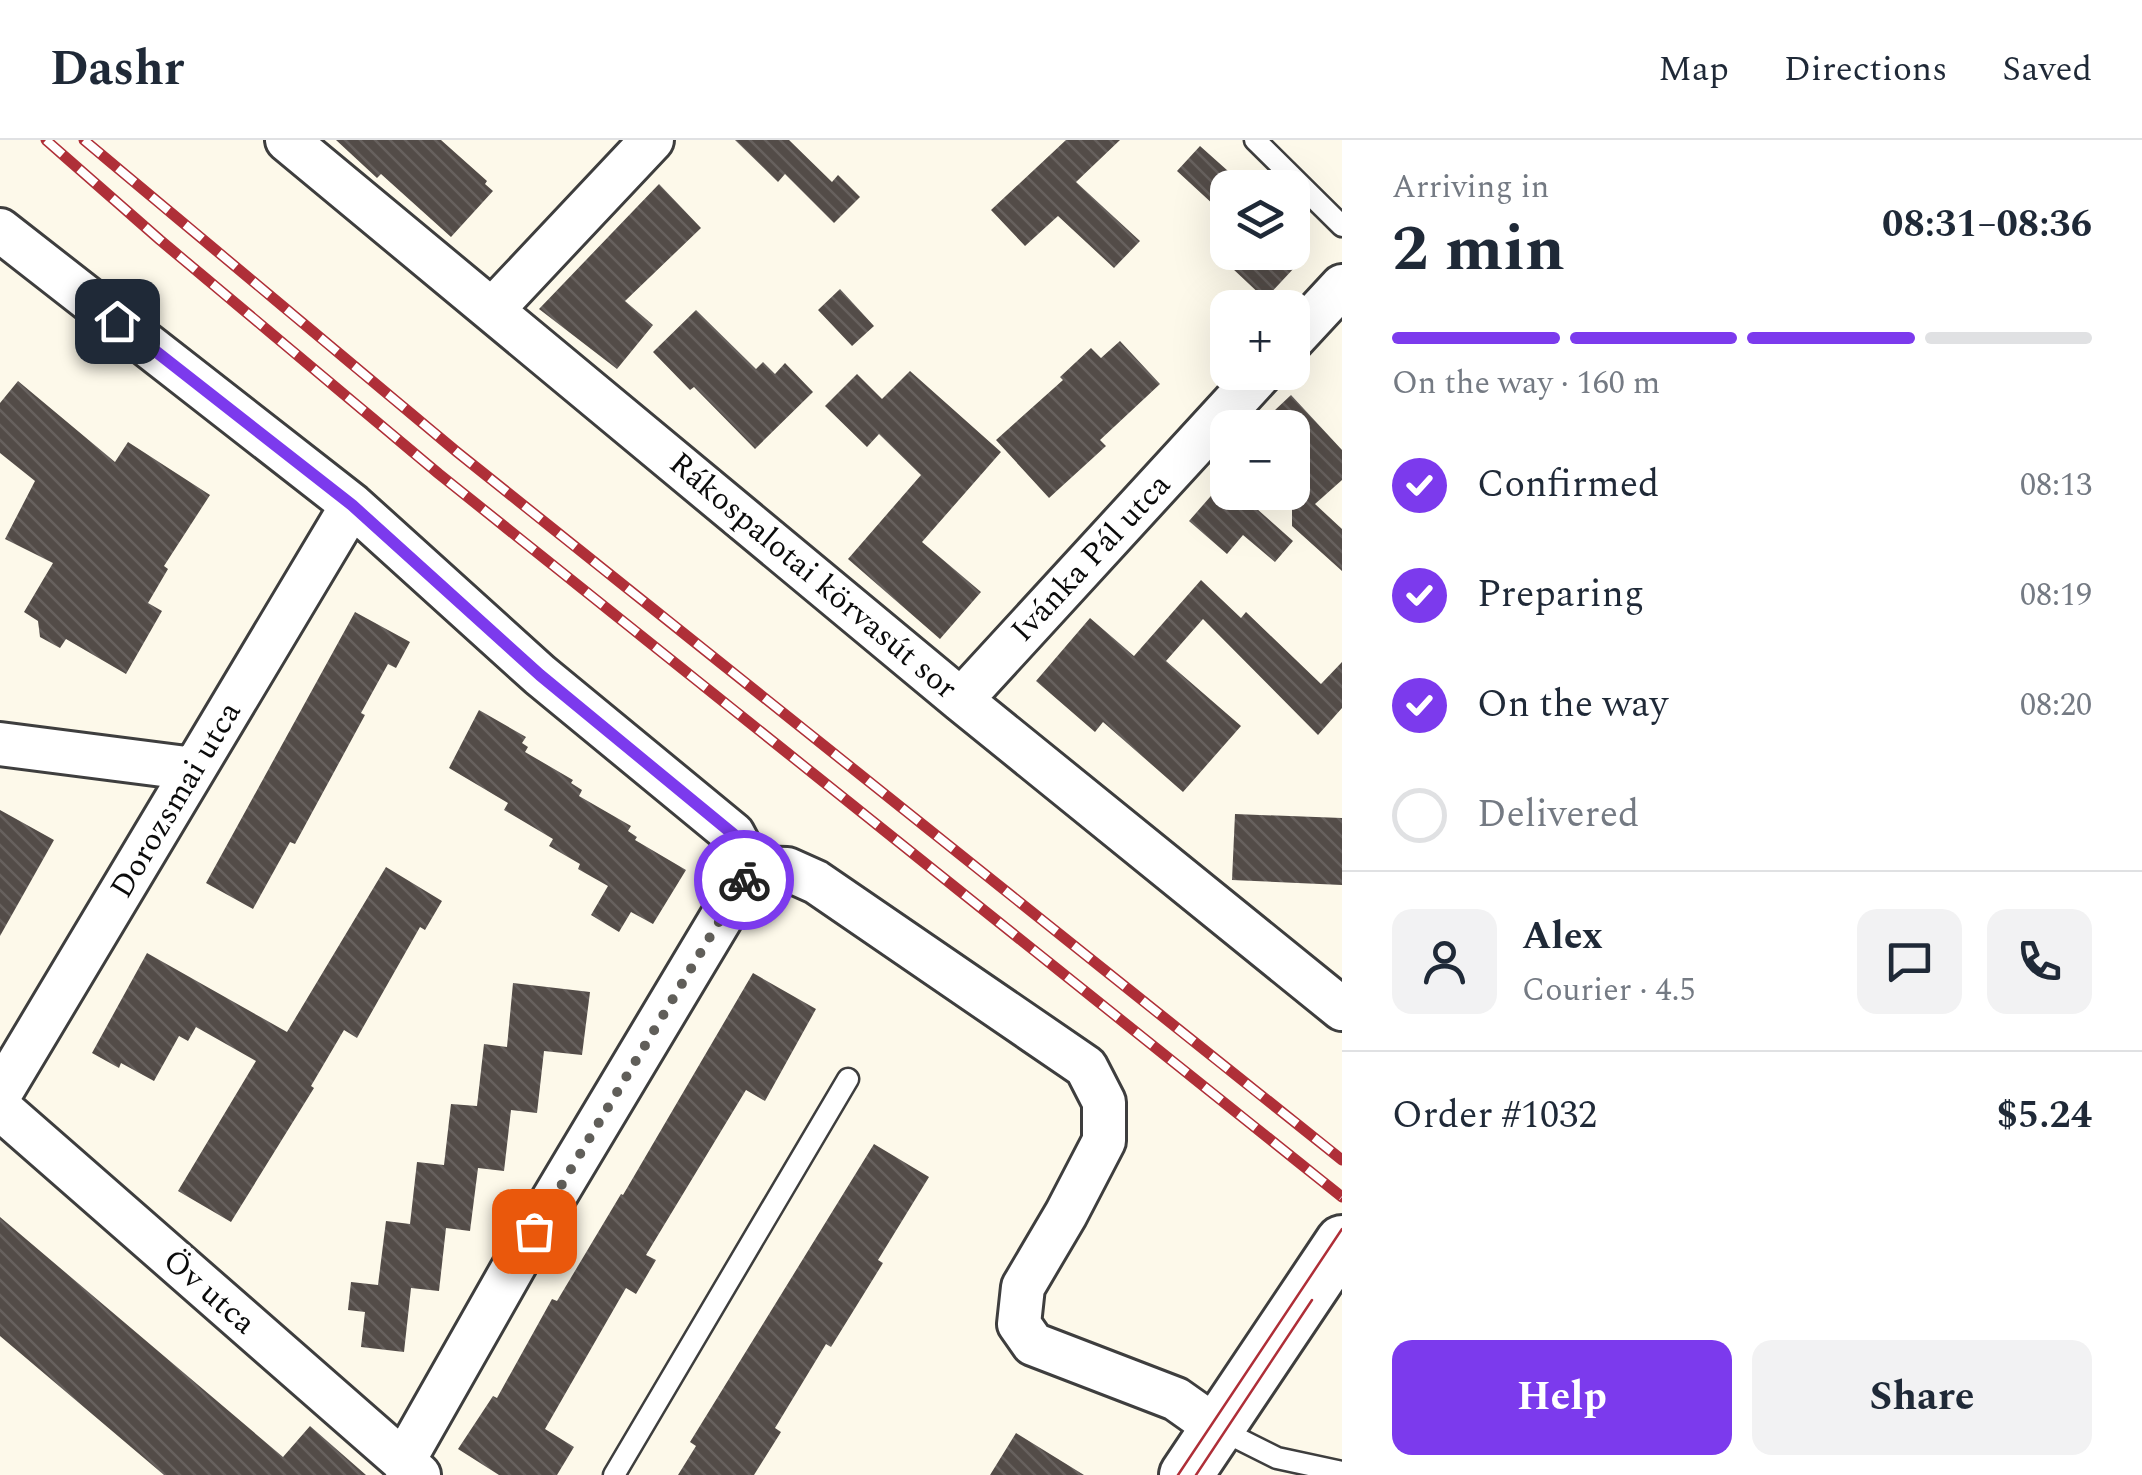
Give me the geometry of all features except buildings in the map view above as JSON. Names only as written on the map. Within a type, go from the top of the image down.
[{"type":"street","name":"Rákospalotai körvasút sor","points":[[286,140],[961,700],[1342,1010]]},
{"type":"street","points":[[493,308],[652,140]]},
{"type":"street","points":[[0,230],[352,505],[540,675],[733,834],[751,868]]},
{"type":"street","points":[[1310,321],[1342,286]]},
{"type":"street","name":"Ivánka Pál utca","points":[[961,700],[1245,390]]},
{"type":"street","name":"Dorozsmai utca","points":[[0,1094],[352,505]]},
{"type":"street","points":[[0,744],[194,769]]},
{"type":"street","points":[[751,868],[787,869],[816,882],[1086,1067],[1104,1102],[1104,1140],[1023,1287],[1019,1324],[1032,1344],[1176,1399],[1217,1428]]},
{"type":"street","points":[[411,1468],[534,1231],[751,868]]},
{"type":"street","name":"Öv utca","points":[[0,1108],[411,1468]]},
{"type":"street","points":[[1186,1475],[1342,1242]]},
{"type":"lane","points":[[1255,140],[1342,226]]},
{"type":"lane","points":[[614,1475],[848,1079]]},
{"type":"lane","points":[[1217,1428],[1272,1466],[1342,1472]]},
{"type":"tram line","points":[[1178,1475],[1342,1229]]},
{"type":"tram line","points":[[1196,1475],[1312,1300]]},
{"type":"railway","points":[[46,140],[439,474],[1342,1197]]},
{"type":"railway","points":[[84,140],[457,452],[1342,1160]]},
{"type":"way so far","points":[[534,1231],[744,880]]},
{"type":"route","points":[[117,321],[352,505],[540,675],[733,834],[751,868],[744,880]]}]
